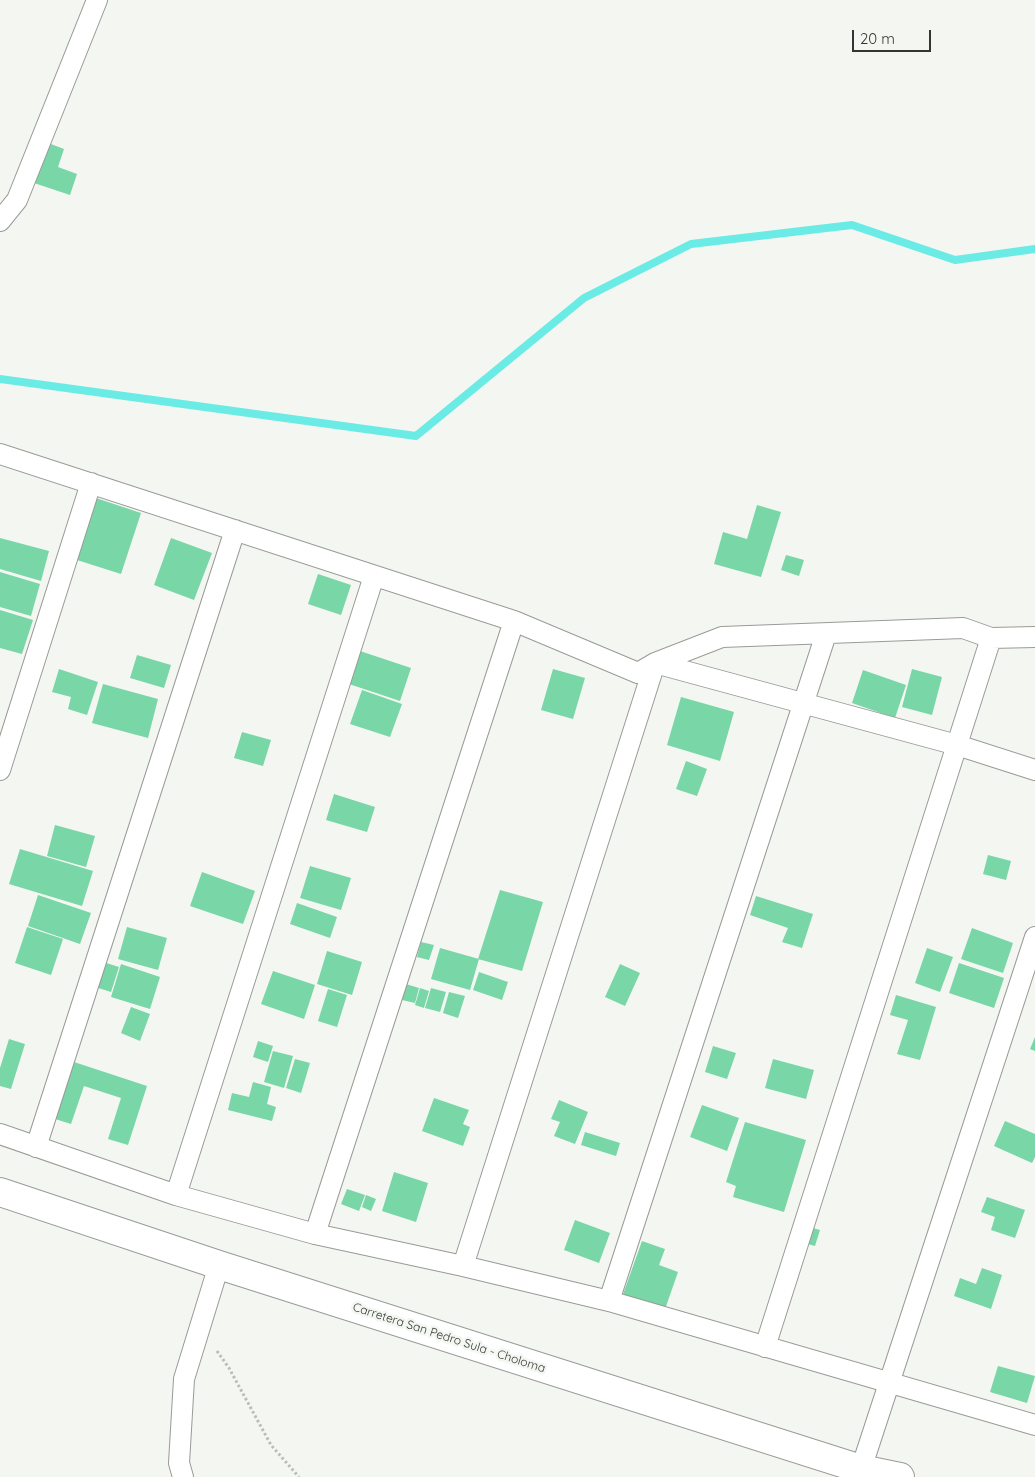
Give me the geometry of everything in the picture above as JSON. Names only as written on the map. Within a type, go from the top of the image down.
[{"type":"main road","name":"Carretera San Pedro Sula - Choloma","points":[[0,1192],[219,1265],[861,1469],[900,1477]]},
{"type":"street","points":[[0,221],[17,200],[97,0]]},
{"type":"street","points":[[0,454],[514,621],[638,673],[655,663],[722,637],[964,628],[991,638],[1035,637]]},
{"type":"street","points":[[0,770],[92,483]]},
{"type":"street","points":[[36,1147],[235,530]]},
{"type":"street","points":[[176,1195],[374,576]]},
{"type":"street","points":[[315,1234],[514,621]]},
{"type":"street","points":[[609,1301],[826,634]]},
{"type":"street","points":[[765,1347],[991,638]]},
{"type":"street","points":[[655,663],[957,745],[1035,770]]},
{"type":"street","points":[[463,1266],[655,663]]},
{"type":"street","points":[[861,1469],[1035,937]]},
{"type":"street","points":[[0,1134],[176,1195],[315,1234],[463,1266],[609,1301],[1035,1425]]},
{"type":"street","points":[[183,1477],[179,1463],[184,1379],[219,1265]]},
{"type":"path","points":[[200,1328],[229,1368],[271,1445],[299,1477]]},
{"type":"building","points":[[43,141],[64,149],[58,167],[77,174],[70,195],[28,181]]},
{"type":"building","points":[[96,498],[141,513],[121,574],[77,560]]},
{"type":"building","points":[[757,505],[781,512],[761,577],[714,564],[723,532],[747,539]]},
{"type":"building","points":[[0,538],[49,551],[41,581],[0,569]]},
{"type":"building","points":[[171,538],[212,553],[194,600],[154,585]]},
{"type":"building","points":[[786,555],[804,560],[799,576],[781,570]]},
{"type":"building","points":[[0,572],[40,584],[31,616],[0,607]]},
{"type":"building","points":[[318,574],[351,585],[341,615],[308,604]]},
{"type":"building","points":[[0,610],[33,620],[22,654],[0,648]]},
{"type":"building","points":[[360,651],[411,668],[400,701],[349,684]]},
{"type":"building","points":[[137,655],[171,665],[164,688],[130,678]]},
{"type":"building","points":[[59,669],[98,682],[87,715],[68,709],[71,697],[52,692]]},
{"type":"building","points":[[553,669],[585,678],[573,719],[541,710]]},
{"type":"building","points":[[912,669],[942,677],[932,715],[902,707]]},
{"type":"building","points":[[863,670],[906,685],[895,718],[852,703]]},
{"type":"building","points":[[103,684],[158,699],[148,738],[92,723]]},
{"type":"building","points":[[362,690],[402,704],[390,737],[350,724]]},
{"type":"building","points":[[681,697],[734,712],[720,761],[667,745]]},
{"type":"building","points":[[242,732],[271,740],[263,766],[234,758]]},
{"type":"building","points":[[686,761],[707,769],[697,796],[676,789]]},
{"type":"building","points":[[334,794],[375,807],[367,832],[326,820]]},
{"type":"building","points":[[55,825],[95,836],[86,867],[47,856]]},
{"type":"building","points":[[20,849],[93,871],[82,906],[9,884]]},
{"type":"building","points":[[988,855],[1011,861],[1006,880],[983,874]]},
{"type":"building","points":[[310,866],[351,878],[341,910],[300,898]]},
{"type":"building","points":[[202,872],[255,891],[243,924],[190,906]]},
{"type":"building","points":[[500,890],[543,902],[522,971],[478,959]]},
{"type":"building","points":[[38,895],[91,913],[80,944],[28,926]]},
{"type":"building","points":[[756,896],[813,914],[802,948],[782,942],[788,928],[750,915]]},
{"type":"building","points":[[297,903],[337,917],[330,938],[290,924]]},
{"type":"building","points":[[27,927],[63,939],[51,975],[15,963]]},
{"type":"building","points":[[127,927],[167,938],[158,970],[118,959]]},
{"type":"building","points":[[972,928],[1013,943],[1003,973],[961,959]]},
{"type":"building","points":[[421,942],[434,945],[429,960],[417,957]]},
{"type":"building","points":[[440,948],[479,959],[470,990],[431,979]]},
{"type":"building","points":[[927,948],[953,957],[940,992],[915,983]]},
{"type":"building","points":[[327,951],[362,962],[352,995],[317,984]]},
{"type":"building","points":[[103,962],[119,967],[111,992],[95,987]]},
{"type":"building","points":[[959,963],[1004,978],[994,1008],[949,993]]},
{"type":"building","points":[[121,964],[160,977],[150,1009],[111,997]]},
{"type":"building","points":[[620,964],[640,973],[625,1006],[605,997]]},
{"type":"building","points":[[273,971],[315,985],[304,1019],[261,1004]]},
{"type":"building","points":[[479,972],[508,982],[502,1000],[473,990]]},
{"type":"building","points":[[406,984],[419,988],[415,1003],[402,1000]]},
{"type":"building","points":[[420,988],[429,991],[424,1008],[415,1005]]},
{"type":"building","points":[[431,988],[446,992],[440,1012],[425,1008]]},
{"type":"building","points":[[328,989],[347,995],[337,1027],[318,1021]]},
{"type":"building","points":[[449,992],[465,996],[458,1018],[443,1013]]},
{"type":"building","points":[[896,995],[936,1007],[920,1060],[897,1054],[908,1020],[890,1015]]},
{"type":"building","points":[[131,1007],[150,1014],[140,1041],[121,1033]]},
{"type":"building","points":[[1035,1037],[1035,1051],[1030,1049]]},
{"type":"building","points":[[9,1039],[25,1044],[11,1089],[0,1086],[0,1068]]},
{"type":"building","points":[[258,1041],[273,1046],[268,1062],[253,1057]]},
{"type":"building","points":[[713,1046],[736,1053],[727,1079],[705,1072]]},
{"type":"building","points":[[273,1051],[293,1056],[284,1088],[264,1082]]},
{"type":"building","points":[[295,1059],[310,1063],[301,1093],[286,1088]]},
{"type":"building","points":[[773,1059],[814,1070],[806,1099],[765,1088]]},
{"type":"building","points":[[71,1061],[147,1086],[128,1145],[108,1139],[121,1098],[84,1086],[71,1124],[52,1118]]},
{"type":"building","points":[[253,1082],[271,1087],[267,1104],[276,1107],[272,1121],[228,1110],[232,1093],[249,1097]]},
{"type":"building","points":[[434,1098],[469,1110],[463,1124],[470,1127],[463,1146],[422,1131]]},
{"type":"building","points":[[559,1100],[588,1112],[575,1144],[554,1136],[560,1122],[551,1119]]},
{"type":"building","points":[[702,1105],[739,1118],[727,1151],[690,1137]]},
{"type":"building","points":[[1005,1121],[1035,1134],[1035,1157],[1032,1163],[994,1146]]},
{"type":"building","points":[[745,1122],[806,1140],[784,1212],[733,1197],[736,1186],[726,1182]]},
{"type":"building","points":[[585,1132],[620,1143],[616,1156],[581,1145]]},
{"type":"building","points":[[394,1172],[428,1183],[416,1222],[382,1211]]},
{"type":"building","points":[[347,1189],[365,1195],[359,1211],[341,1204]]},
{"type":"building","points":[[366,1195],[376,1199],[371,1211],[362,1207]]},
{"type":"building","points":[[987,1197],[1025,1210],[1015,1238],[991,1230],[995,1217],[981,1212]]},
{"type":"building","points":[[575,1220],[610,1233],[599,1263],[564,1250]]},
{"type":"building","points":[[806,1226],[820,1230],[815,1246],[800,1242]]},
{"type":"building","points":[[642,1241],[665,1249],[659,1265],[678,1272],[663,1315],[621,1300]]},
{"type":"building","points":[[982,1268],[1002,1275],[991,1309],[954,1296],[960,1278],[976,1284]]},
{"type":"building","points":[[998,1366],[1035,1376],[1027,1403],[990,1392]]},
{"type":"waterway","points":[[0,379],[416,436],[584,298],[691,244],[852,225],[955,260],[1035,249]]}]
